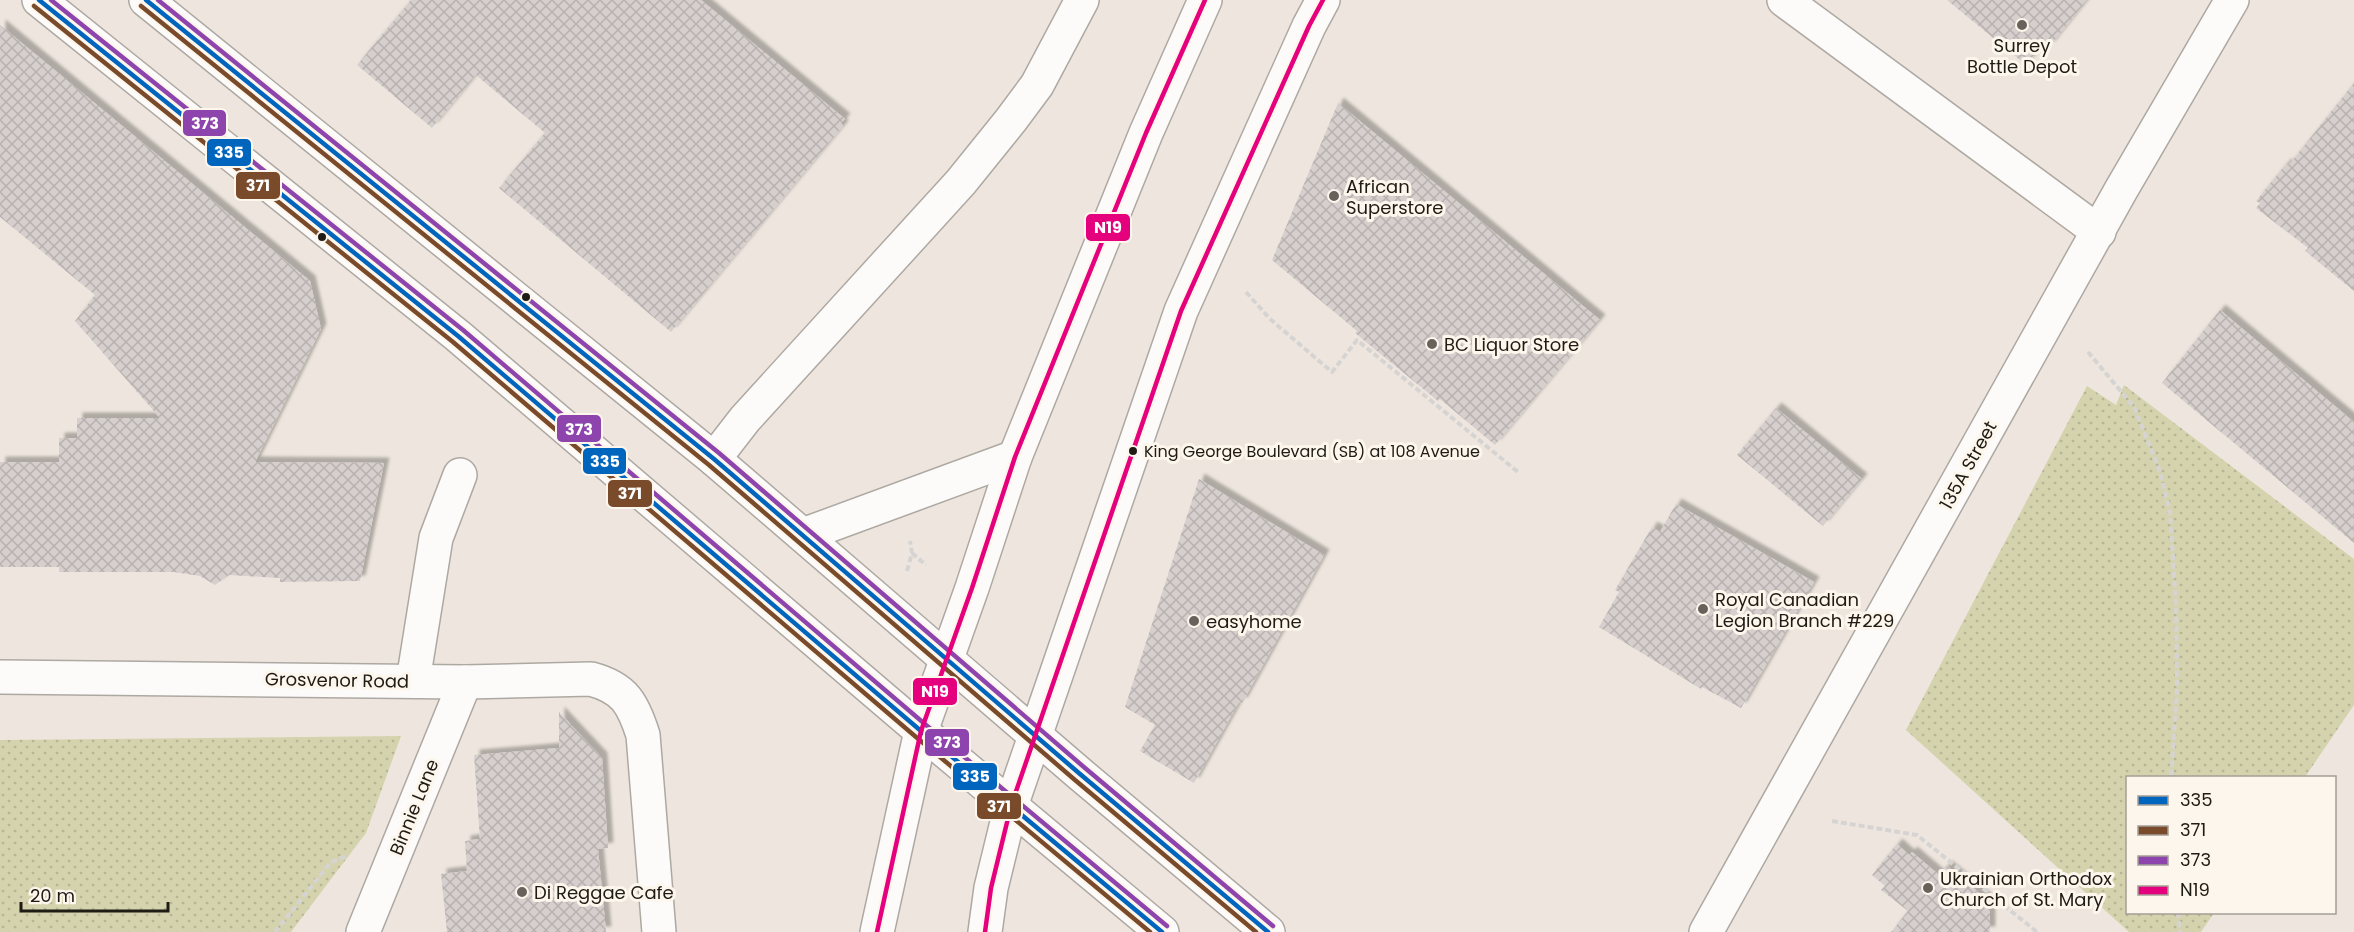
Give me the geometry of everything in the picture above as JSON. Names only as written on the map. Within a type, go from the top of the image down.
[{"type":"main road","points":[[39,0],[458,336],[921,731],[1162,932]]},
{"type":"main road","points":[[146,0],[714,459],[1268,932]]},
{"type":"main road","points":[[714,459],[745,419],[961,182],[1011,120],[1037,85],[1082,0]]},
{"type":"main road","points":[[877,932],[921,731],[1015,457],[1142,144],[1205,0]]},
{"type":"main road","points":[[985,932],[991,888],[1011,806],[1181,311],[1304,36],[1323,0]]},
{"type":"main road","points":[[1784,0],[2099,232]]},
{"type":"main road","name":"135A Street","points":[[1706,932],[2121,190],[2232,0]]},
{"type":"main road","points":[[803,535],[1015,457]]},
{"type":"main road","points":[[413,681],[436,538],[460,475]]},
{"type":"main road","name":"Grosvenor Road","points":[[0,677],[465,682],[591,679],[610,684],[624,695],[637,715],[644,735],[659,932]]},
{"type":"main road","name":"Binnie Lane","points":[[363,932],[465,682]]},
{"type":"path","points":[[1246,292],[1270,319],[1332,372],[1357,340],[1518,472]]},
{"type":"path","points":[[2088,352],[2134,407],[2159,469],[2170,512],[2176,604],[2177,688],[2171,776]]},
{"type":"path","points":[[905,578],[912,553],[926,565]]},
{"type":"path","points":[[1832,821],[1917,835],[2037,932]]},
{"type":"path","points":[[275,932],[331,862],[401,837]]},
{"type":"path","points":[[2178,914],[2180,932]]},
{"type":"shaded area","points":[[2124,385],[2354,559],[2354,705],[2306,776],[2126,776],[2126,914],[2213,914],[2201,932],[2129,932],[1906,730],[2087,386],[2116,405]]},
{"type":"shaded area","points":[[401,736],[366,833],[291,932],[0,932],[0,740]]},
{"type":"building","points":[[411,0],[701,0],[845,119],[841,123],[843,126],[671,332],[499,188],[545,133],[476,75],[432,128],[357,65]]},
{"type":"building","name":"Surrey Bottle Depot","points":[[1947,0],[2087,0],[2049,47],[2044,43],[2026,65]]},
{"type":"building","points":[[0,25],[310,281],[321,329],[255,462],[384,463],[360,581],[280,582],[280,578],[229,575],[215,585],[200,576],[174,572],[59,572],[59,567],[0,567],[0,462],[59,462],[59,438],[77,438],[77,418],[160,418],[75,321],[95,295],[0,217]]},
{"type":"building","points":[[2354,83],[2354,291],[2305,251],[2308,248],[2256,208],[2260,203],[2256,201],[2286,164],[2288,166]]},
{"type":"building","points":[[1338,103],[1600,320],[1495,445],[1355,333],[1357,331],[1272,260]]},
{"type":"building","points":[[2220,310],[2354,422],[2354,543],[2162,383]]},
{"type":"building","points":[[1776,408],[1862,479],[1823,526],[1737,455]]},
{"type":"building","points":[[1199,479],[1324,555],[1242,703],[1239,702],[1194,783],[1140,751],[1155,725],[1125,707]]},
{"type":"building","name":"Royal Canadian Legion Branch #229","points":[[1676,504],[1814,582],[1741,708],[1702,687],[1701,689],[1599,627],[1619,592],[1615,590],[1652,527],[1660,532]]},
{"type":"building","points":[[559,712],[602,758],[608,848],[598,849],[606,932],[447,932],[441,874],[467,871],[465,841],[480,839],[474,755],[559,748]]},
{"type":"building","name":"Ukrainian Orthodox Church of St. Mary","points":[[1897,844],[1909,855],[1912,852],[1939,875],[1947,866],[1990,902],[1990,932],[1891,932],[1908,911],[1881,890],[1885,886],[1872,875]]},
{"type":"transit line","name":"335","points":[[39,0],[458,336],[921,731],[1162,932]]},
{"type":"transit line","name":"373","points":[[51,0],[463,330],[926,725],[1167,926]]},
{"type":"transit line","name":"335","points":[[146,0],[714,459],[1080,774],[1268,932]]},
{"type":"transit line","name":"373","points":[[158,0],[719,453],[1085,768],[1273,926]]},
{"type":"transit line","name":"N19","points":[[877,932],[921,731],[972,588],[1015,457],[1146,133],[1205,0]]},
{"type":"transit line","name":"N19","points":[[985,932],[991,888],[1011,806],[1181,311],[1309,26],[1323,0]]},
{"type":"transit line","name":"371","points":[[34,6],[453,342],[916,737],[1150,932]]},
{"type":"transit line","name":"371","points":[[141,6],[709,465],[1075,780],[1256,932]]},
{"type":"place","name":"Surrey Bottle Depot","points":[[2022,25]]},
{"type":"place","name":"African Superstore","points":[[1334,196]]},
{"type":"place","name":"BC Liquor Store","points":[[1432,344]]},
{"type":"place","name":"King George Boulevard (SB) at 108 Avenue","points":[[1133,451]]},
{"type":"place","name":"Royal Canadian Legion Branch #229","points":[[1703,609]]},
{"type":"place","name":"easyhome","points":[[1194,621]]},
{"type":"place","name":"Ukrainian Orthodox Church of St. Mary","points":[[1928,888]]},
{"type":"place","name":"Di Reggae Cafe","points":[[522,892]]}]
